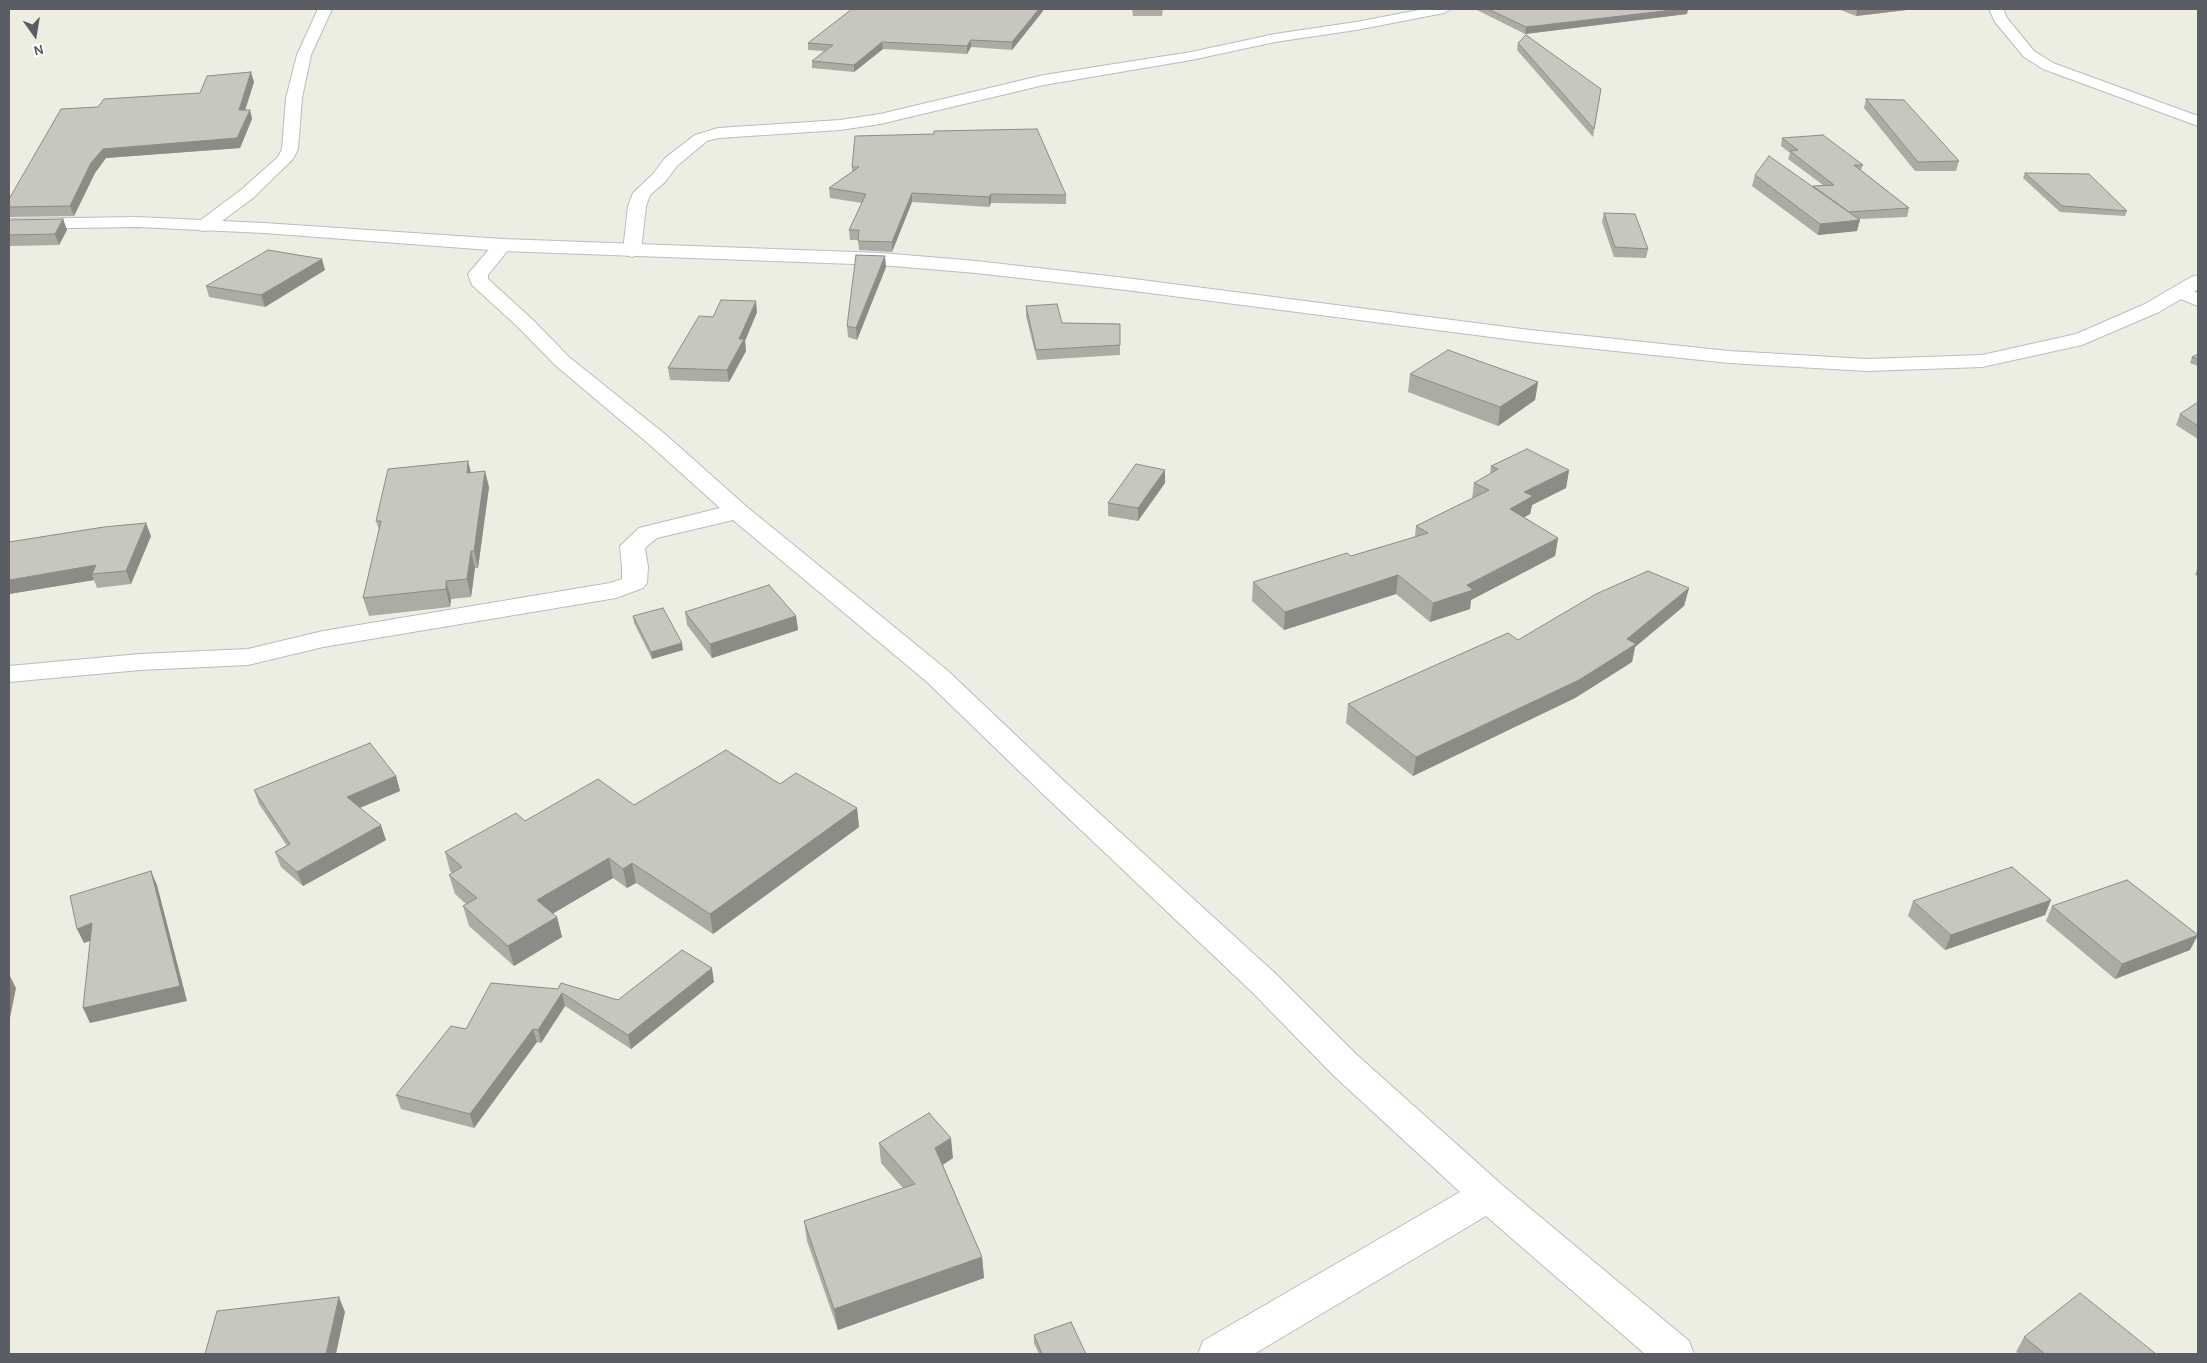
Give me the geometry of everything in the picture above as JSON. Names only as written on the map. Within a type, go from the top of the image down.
[{"type":"street","points":[[204,226],[247,194],[285,160],[291,144],[294,98],[298,78],[304,55],[324,9]]},
{"type":"street","points":[[632,251],[637,206],[642,193],[659,178],[671,162],[701,138],[718,133],[840,125],[880,119],[1044,80],[1191,56],[1275,38],[1356,26],[1444,9]]},
{"type":"street","points":[[1996,9],[2000,19],[2029,54],[2048,66],[2198,121]]},
{"type":"street","points":[[9,224],[137,222],[264,228],[503,245],[881,259],[976,267],[1295,305],[1530,336],[1729,357],[1867,365],[1982,361],[2082,339],[2152,308],[2198,281]]},
{"type":"street","points":[[503,245],[478,274],[478,281],[525,323],[562,362],[658,440],[738,512],[937,676],[1265,984],[1345,1065],[1488,1195],[1674,1354]]},
{"type":"street","points":[[2180,292],[2198,300]]},
{"type":"street","points":[[9,674],[140,662],[248,657],[324,639],[616,590],[634,583],[632,546],[648,532],[738,512]]},
{"type":"street","points":[[1218,1354],[1488,1195]]},
{"type":"building","points":[[852,9],[1039,9],[1012,42],[971,40],[967,46],[882,42],[854,65],[812,61],[833,45],[808,43]]},
{"type":"building","points":[[1488,9],[1681,9],[1526,27]]},
{"type":"building","points":[[1526,35],[1601,89],[1594,129],[1518,43]]},
{"type":"building","points":[[251,72],[239,110],[250,110],[237,138],[103,149],[91,163],[70,206],[9,207],[9,199],[61,109],[98,107],[104,99],[200,93],[207,76]]},
{"type":"building","points":[[1866,99],[1904,100],[1959,161],[1918,162]]},
{"type":"building","points":[[1037,129],[1066,195],[991,194],[989,197],[912,193],[892,242],[858,241],[859,230],[849,230],[866,194],[829,188],[859,167],[852,167],[855,136],[934,134],[934,131]]},
{"type":"building","points":[[1823,135],[1863,165],[1854,165],[1909,208],[1849,212],[1813,186],[1834,185],[1790,151],[1798,150],[1782,138]]},
{"type":"building","points":[[1769,156],[1860,220],[1820,224],[1755,175]]},
{"type":"building","points":[[2025,173],[2089,174],[2127,211],[2062,206]]},
{"type":"building","points":[[1604,213],[1635,214],[1648,249],[1615,247]]},
{"type":"building","points":[[63,219],[55,234],[9,235],[9,220]]},
{"type":"building","points":[[268,250],[322,259],[261,295],[206,286]]},
{"type":"building","points":[[856,255],[885,256],[856,328],[847,326]]},
{"type":"building","points":[[721,300],[756,301],[739,339],[744,339],[727,370],[668,368],[699,316],[713,317]]},
{"type":"building","points":[[1057,304],[1062,323],[1120,324],[1120,345],[1036,350],[1026,306]]},
{"type":"building","points":[[1448,350],[1538,382],[1500,407],[1410,374]]},
{"type":"building","points":[[2198,402],[2198,426],[2180,414]]},
{"type":"building","points":[[1527,449],[1569,470],[1524,492],[1533,496],[1510,509],[1558,538],[1467,585],[1473,590],[1433,603],[1398,575],[1285,612],[1253,582],[1347,553],[1351,556],[1428,533],[1416,526],[1489,490],[1474,483],[1498,469],[1491,466]]},
{"type":"building","points":[[468,461],[467,473],[485,471],[474,551],[471,551],[467,579],[446,581],[446,589],[363,598],[381,521],[376,521],[388,469]]},
{"type":"building","points":[[1136,464],[1165,470],[1138,508],[1108,503]]},
{"type":"building","points":[[146,523],[126,571],[92,574],[96,565],[9,580],[9,542],[104,527]]},
{"type":"building","points":[[1648,571],[1689,588],[1627,639],[1636,644],[1579,680],[1416,757],[1348,704],[1508,633],[1518,640],[1596,594]]},
{"type":"building","points":[[769,585],[796,616],[710,644],[685,612]]},
{"type":"building","points":[[663,608],[682,643],[651,652],[633,616]]},
{"type":"building","points":[[370,743],[396,776],[347,797],[381,825],[297,872],[275,852],[290,844],[254,790]]},
{"type":"building","points":[[726,750],[780,784],[796,773],[857,808],[710,914],[632,863],[623,869],[609,858],[537,900],[557,917],[508,946],[463,906],[477,898],[449,875],[462,867],[445,852],[516,813],[525,821],[598,779],[634,805]]},
{"type":"building","points":[[2012,867],[2051,900],[1951,935],[1913,901]]},
{"type":"building","points":[[151,871],[180,986],[83,1008],[92,923],[77,929],[70,896]]},
{"type":"building","points":[[2127,880],[2198,935],[2122,964],[2052,906]]},
{"type":"building","points":[[682,950],[712,968],[628,1035],[562,993],[538,1030],[533,1029],[470,1114],[396,1095],[451,1026],[466,1029],[491,983],[558,989],[561,983],[618,1000]]},
{"type":"building","points":[[929,1113],[951,1138],[935,1148],[982,1257],[834,1309],[804,1221],[915,1184],[879,1143]]},
{"type":"building","points":[[2080,1293],[2156,1354],[2045,1354],[2024,1337]]},
{"type":"building","points":[[339,1297],[326,1354],[205,1354],[217,1311]]},
{"type":"building","points":[[1071,1322],[1086,1354],[1042,1354],[1034,1335]]}]
